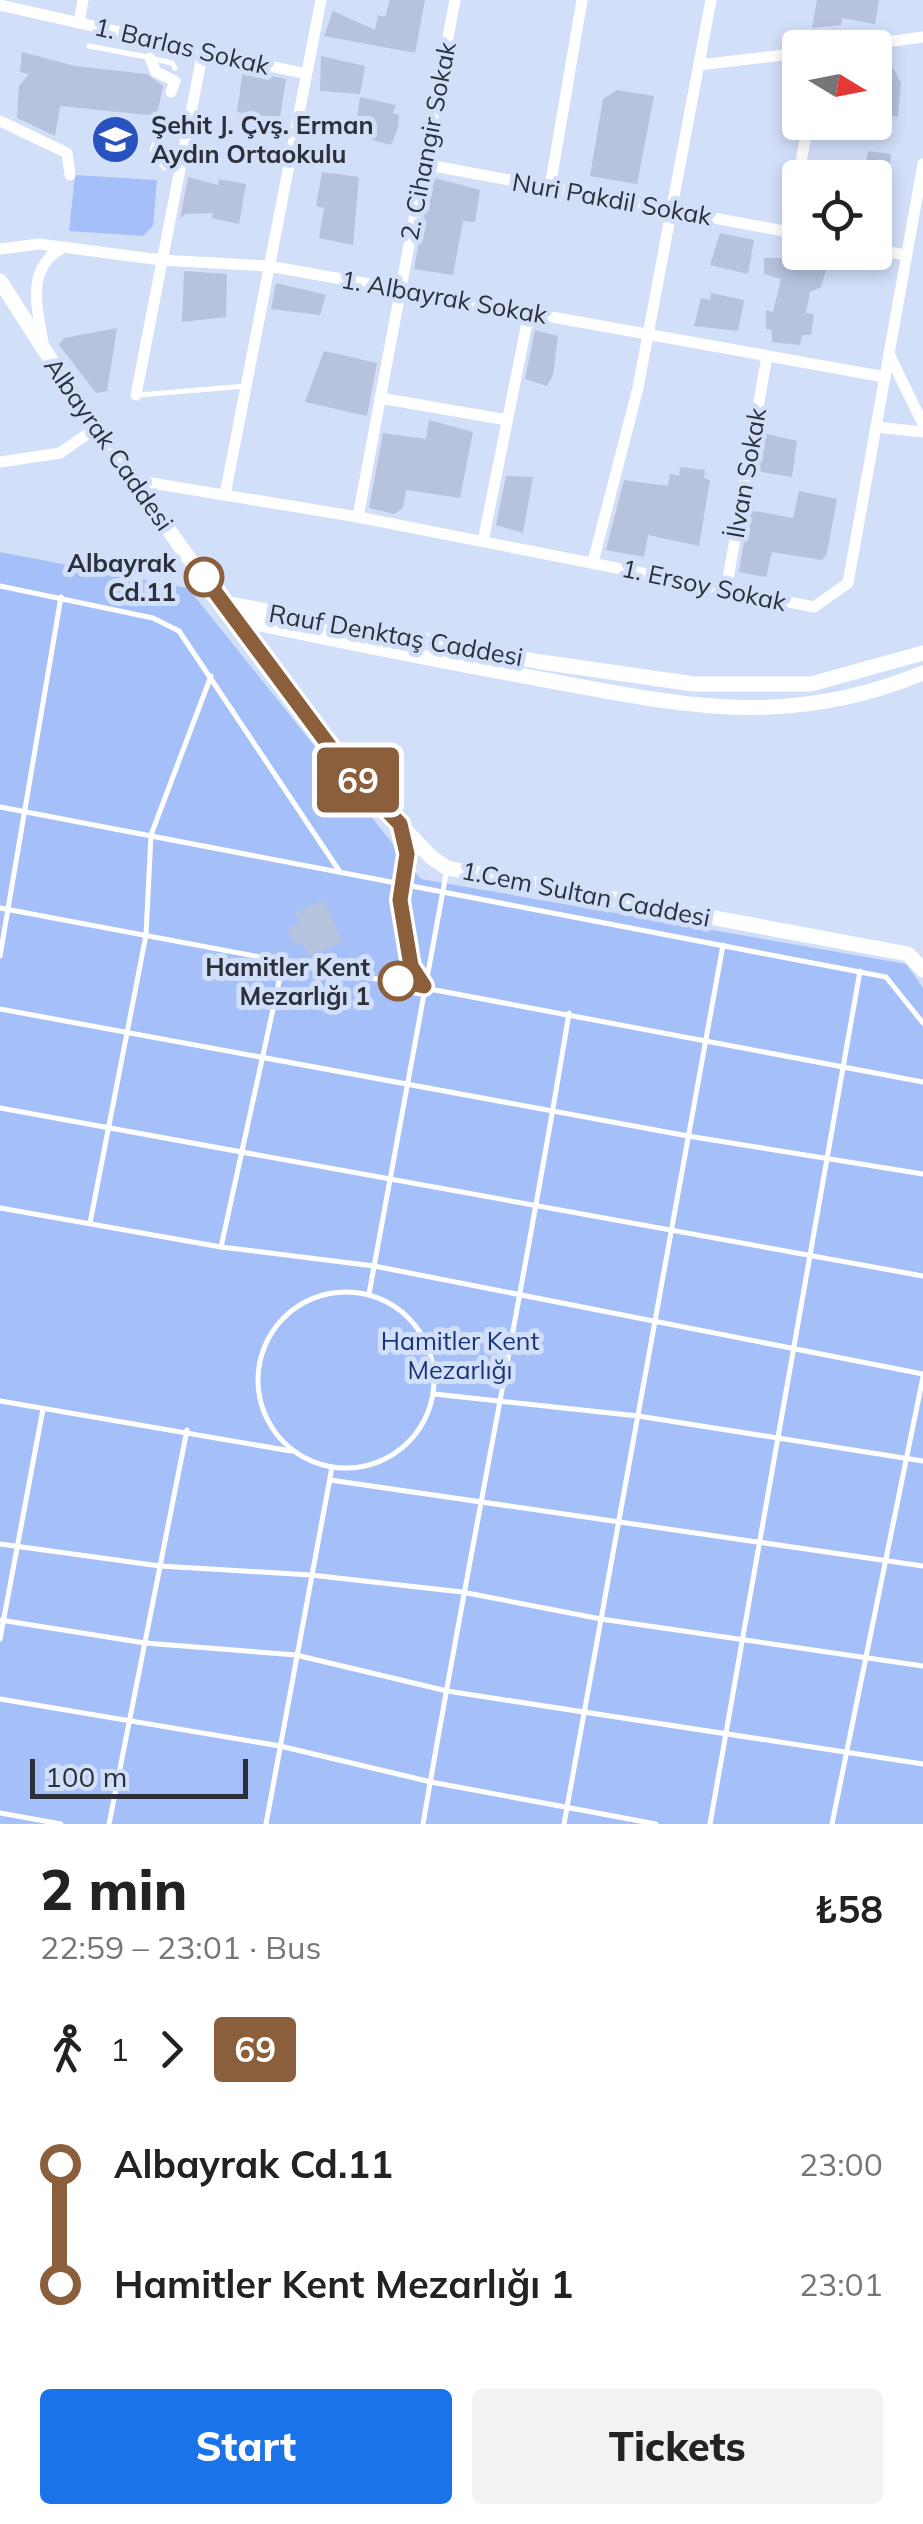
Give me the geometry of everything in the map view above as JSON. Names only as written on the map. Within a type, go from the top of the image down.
[{"type":"street","points":[[79,22],[83,0]]},
{"type":"street","points":[[225,496],[321,0]]},
{"type":"street","name":"2. Cihangir Sokak","points":[[358,518],[454,0]]},
{"type":"street","points":[[550,187],[582,0]]},
{"type":"street","points":[[593,562],[638,388],[645,334],[711,0]]},
{"type":"street","name":"1. Barlas Sokak","points":[[0,5],[306,74]]},
{"type":"street","points":[[892,42],[923,38]]},
{"type":"street","points":[[136,395],[202,51]]},
{"type":"street","points":[[699,65],[782,55]]},
{"type":"street","points":[[150,58],[156,72],[174,81],[171,92]]},
{"type":"street","points":[[0,121],[67,153],[70,175]]},
{"type":"street","points":[[164,128],[155,151],[166,165]]},
{"type":"street","name":"Nuri Pakdil Sokak","points":[[423,164],[782,230]]},
{"type":"street","name":"1. Ersoy Sokak","points":[[134,480],[483,541],[814,607],[848,583],[923,164]]},
{"type":"street","name":"1. Albayrak Sokak","points":[[0,249],[39,244],[160,260],[269,266],[885,377]]},
{"type":"street","points":[[45,352],[34,290],[45,258],[64,247]]},
{"type":"street","points":[[892,252],[905,255]]},
{"type":"street","name":"Albayrak Caddesi","points":[[2,290],[96,428],[224,603]]},
{"type":"street","points":[[483,541],[529,313]]},
{"type":"street","points":[[888,354],[923,424]]},
{"type":"street","name":"İlvan Sokak","points":[[726,590],[767,356]]},
{"type":"street","points":[[380,398],[508,420]]},
{"type":"street","points":[[876,427],[923,432]]},
{"type":"street","points":[[0,462],[60,453],[96,428]]},
{"type":"street","name":"Rauf Denktaş Caddesi","points":[[224,603],[237,619],[699,708],[788,709],[882,690],[923,674]]},
{"type":"street","name":"Rauf Denktaş Caddesi","points":[[224,603],[505,656],[694,684],[811,684],[923,653]]},
{"type":"street","name":"1.Cem Sultan Caddesi","points":[[237,619],[342,763],[447,868],[908,954],[923,970]]},
{"type":"lane","points":[[150,58],[154,40]]},
{"type":"lane","points":[[89,46],[172,63],[175,68]]},
{"type":"lane","points":[[136,395],[246,386]]},
{"type":"lane","points":[[0,586],[166,624],[188,640],[340,872]]},
{"type":"lane","points":[[0,956],[61,597]]},
{"type":"lane","points":[[90,1222],[146,934],[150,835],[211,676]]},
{"type":"lane","points":[[0,807],[886,977],[923,1023]]},
{"type":"lane","points":[[400,824],[407,854],[400,900],[411,966],[426,986]]},
{"type":"lane","points":[[368,1294],[447,868]]},
{"type":"lane","points":[[0,908],[923,1082]]},
{"type":"lane","points":[[564,1824],[723,944]]},
{"type":"lane","points":[[221,1247],[284,960]]},
{"type":"lane","points":[[710,1824],[860,971]]},
{"type":"lane","points":[[0,1009],[262,1059],[554,1108],[688,1136],[923,1174]]},
{"type":"lane","points":[[424,1824],[462,1592],[523,1296],[569,1013]]},
{"type":"lane","points":[[0,1108],[923,1276]]},
{"type":"lane","points":[[0,1208],[221,1247],[374,1266],[923,1375],[832,1824]]},
{"type":"lane","points":[[0,1402],[187,1430],[354,1469],[382,1462],[407,1445],[425,1422],[434,1394],[434,1368],[420,1332],[393,1304],[368,1294],[342,1291],[303,1303],[273,1330],[261,1355],[258,1382],[262,1408],[275,1433],[294,1452]]},
{"type":"lane","points":[[434,1394],[638,1416],[923,1461]]},
{"type":"lane","points":[[0,1639],[44,1409]]},
{"type":"lane","points":[[109,1824],[187,1430]]},
{"type":"lane","points":[[266,1824],[332,1466]]},
{"type":"lane","points":[[330,1480],[480,1498],[923,1566]]},
{"type":"lane","points":[[0,1544],[160,1566],[311,1574],[462,1592],[601,1620],[923,1666]]},
{"type":"lane","points":[[2,1620],[145,1643],[296,1655],[446,1691],[923,1764]]},
{"type":"lane","points":[[0,1699],[280,1746],[430,1782],[656,1824]]},
{"type":"lane","points":[[0,1813],[61,1824]]},
{"type":"green space","points":[[75,175],[157,180],[153,226],[143,236],[69,231]]},
{"type":"green space","name":"Hamitler Kent Mezarlığı","points":[[0,552],[188,588],[421,879],[906,964],[923,988],[923,1824],[0,1824]]},
{"type":"building","points":[[390,0],[425,0],[415,53],[324,36],[333,11],[375,30],[378,15],[385,17]]},
{"type":"building","points":[[817,0],[879,0],[875,24],[842,18],[841,25],[812,28]]},
{"type":"building","points":[[22,52],[75,66],[147,74],[163,86],[157,116],[60,106],[55,136],[17,118],[19,86],[29,74],[20,72]]},
{"type":"building","points":[[321,56],[365,66],[360,94],[320,91]]},
{"type":"building","points":[[892,66],[901,83],[898,117],[892,116]]},
{"type":"building","points":[[243,70],[286,79],[280,118],[237,112]]},
{"type":"building","points":[[617,90],[654,96],[637,184],[590,176],[603,99]]},
{"type":"building","points":[[360,97],[396,105],[393,113],[399,115],[398,128],[391,145],[355,135]]},
{"type":"building","points":[[868,151],[891,154],[890,160],[866,160]]},
{"type":"building","points":[[322,172],[359,177],[353,245],[319,238],[324,208],[316,206]]},
{"type":"building","points":[[188,177],[218,185],[219,179],[246,184],[239,224],[212,218],[213,213],[185,214],[180,219]]},
{"type":"building","points":[[431,177],[480,190],[475,222],[463,221],[453,275],[414,269]]},
{"type":"building","points":[[720,233],[754,240],[748,274],[710,265]]},
{"type":"building","points":[[764,258],[782,258],[782,270],[826,270],[821,287],[810,292],[806,313],[814,314],[811,335],[802,335],[800,345],[772,342],[772,330],[766,329],[766,310],[773,312],[781,279],[764,274]]},
{"type":"building","points":[[184,271],[227,274],[226,317],[182,322]]},
{"type":"building","points":[[276,283],[326,295],[320,315],[271,309]]},
{"type":"building","points":[[711,293],[744,300],[738,331],[694,326],[701,298],[710,300]]},
{"type":"building","points":[[117,328],[107,391],[96,393],[59,345],[64,338]]},
{"type":"building","points":[[535,330],[558,336],[553,375],[547,386],[525,379]]},
{"type":"building","points":[[324,351],[377,363],[367,416],[305,402]]},
{"type":"building","points":[[429,420],[473,432],[460,498],[406,490],[403,508],[394,514],[369,508],[383,433],[426,439]]},
{"type":"building","points":[[763,433],[797,441],[792,477],[756,471]]},
{"type":"building","points":[[680,467],[705,470],[704,478],[710,480],[699,546],[648,535],[644,557],[606,550],[624,480],[668,486],[670,474],[679,476]]},
{"type":"building","points":[[506,476],[533,477],[523,533],[496,525]]},
{"type":"building","points":[[799,491],[837,499],[827,553],[822,560],[772,552],[766,577],[739,572],[749,510],[793,518]]},
{"type":"building","points":[[324,900],[342,942],[309,956],[303,943],[295,946],[288,929],[300,923],[296,912]]},
{"type":"bus line","name":"69","points":[[204,577],[342,763],[400,824],[407,854],[400,900],[411,966],[424,986],[398,981]]},
{"type":"place","name":"Şehit J. Çvş. Erman Aydın Ortaokulu","points":[[116,139]]},
{"type":"place","name":"Albayrak Cd.11","points":[[204,577]]},
{"type":"place","name":"Hamitler Kent Mezarlığı 1","points":[[398,981]]}]
